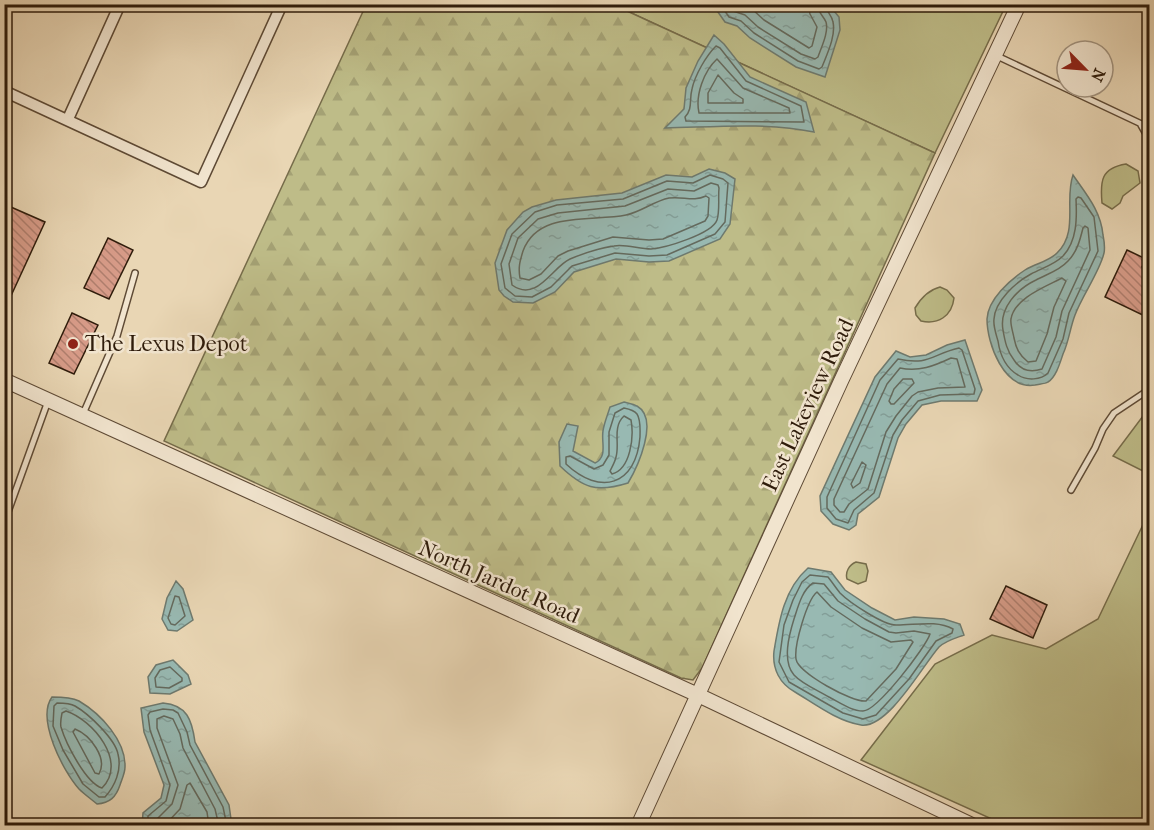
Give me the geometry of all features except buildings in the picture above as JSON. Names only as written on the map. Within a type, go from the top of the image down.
[{"type":"street","points":[[68,119],[120,4]]},
{"type":"street","points":[[4,91],[201,182],[282,4]]},
{"type":"street","name":"East Lakeview Road","points":[[638,825],[841,381],[1020,4]]},
{"type":"street","name":"North Jardot Road","points":[[4,380],[698,695],[974,825]]},
{"type":"lane","points":[[995,55],[1149,128]]},
{"type":"lane","points":[[1140,123],[1149,141]]},
{"type":"lane","points":[[82,416],[117,336],[135,273]]},
{"type":"lane","points":[[1071,490],[1103,429],[1114,413],[1149,389]]},
{"type":"lane","points":[[4,523],[48,400]]},
{"type":"green space","points":[[366,5],[614,5],[935,153],[702,668],[693,680],[681,678],[164,441]]},
{"type":"green space","points":[[614,5],[1006,5],[935,153]]},
{"type":"green space","points":[[1126,164],[1138,171],[1140,183],[1123,196],[1120,203],[1112,209],[1102,203],[1102,182],[1111,169]]},
{"type":"green space","points":[[940,287],[947,290],[954,298],[950,310],[943,318],[933,322],[921,321],[916,315],[915,308],[925,295]]},
{"type":"green space","points":[[1149,408],[1149,474],[1113,456]]},
{"type":"green space","points":[[1149,512],[1149,825],[1005,825],[861,760],[935,664],[992,635],[1046,649],[1098,619]]},
{"type":"green space","points":[[856,562],[866,564],[868,571],[866,581],[858,584],[847,579],[848,569]]},
{"type":"water","points":[[713,5],[829,5],[839,17],[840,30],[825,77],[796,67],[750,38],[737,26],[725,22]]},
{"type":"water","points":[[714,35],[750,77],[806,102],[814,132],[759,126],[665,128],[684,109],[686,88],[698,61]]},
{"type":"water","points":[[709,169],[725,173],[735,179],[730,224],[720,239],[669,261],[616,259],[574,272],[555,292],[533,303],[513,302],[499,290],[495,263],[507,230],[523,212],[556,200],[622,193],[666,175],[692,177]]},
{"type":"water","points":[[1073,175],[1099,218],[1104,239],[1104,253],[1099,268],[1075,315],[1067,344],[1051,380],[1047,383],[1024,385],[1006,373],[999,363],[990,341],[988,312],[996,297],[1013,279],[1025,270],[1053,256],[1064,245],[1068,235]]},
{"type":"water","points":[[965,340],[982,390],[977,401],[941,401],[922,405],[898,438],[879,497],[858,514],[856,525],[849,530],[833,524],[821,511],[820,496],[875,377],[896,351],[910,357],[926,355]]},
{"type":"water","points":[[624,402],[637,406],[644,412],[647,421],[647,432],[641,455],[632,476],[628,483],[607,488],[583,484],[560,466],[559,442],[567,424],[578,426],[573,451],[595,463],[603,453],[603,431],[610,407]]},
{"type":"water","points":[[808,568],[831,572],[845,590],[895,620],[914,617],[944,619],[960,624],[964,635],[947,641],[939,647],[904,694],[882,717],[871,724],[861,725],[843,720],[826,712],[785,685],[774,664],[774,651],[784,606],[793,586]]},
{"type":"water","points":[[176,581],[183,589],[193,620],[177,631],[168,630],[162,619],[167,598]]},
{"type":"water","points":[[173,660],[188,675],[191,684],[170,694],[150,693],[148,677],[156,665]]},
{"type":"water","points":[[52,697],[79,701],[96,713],[117,738],[124,757],[125,769],[117,793],[109,801],[97,804],[79,789],[59,758],[49,731],[47,718]]},
{"type":"water","points":[[163,703],[178,707],[187,715],[195,742],[229,805],[234,825],[142,825],[143,813],[161,798],[164,785],[144,732],[141,708]]},
{"type":"place","name":"The Lexus Depot","points":[[73,344]]}]
